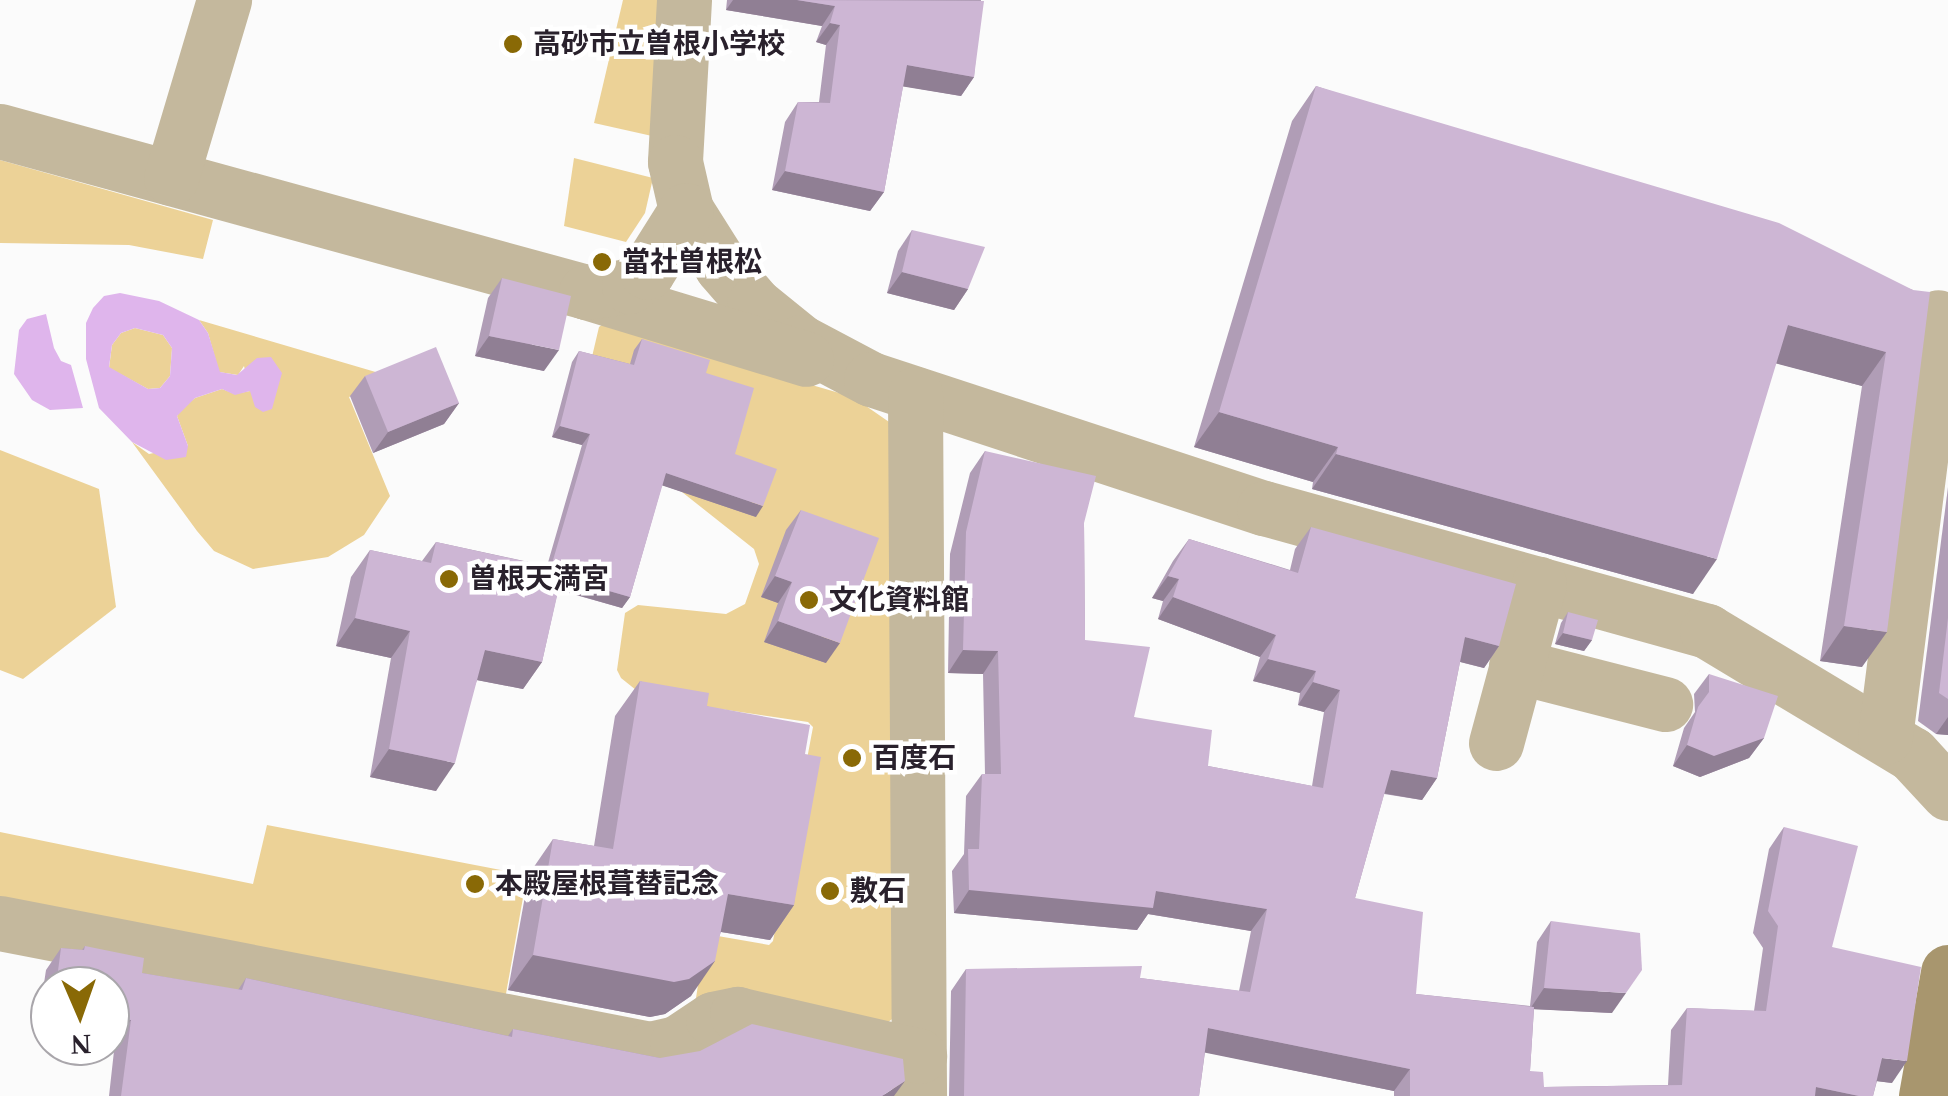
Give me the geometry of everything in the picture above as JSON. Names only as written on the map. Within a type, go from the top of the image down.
[{"type":"main road","points":[[1926,1096],[1948,972]]},
{"type":"street","points":[[171,178],[224,0]]},
{"type":"street","points":[[684,0],[676,162],[686,210],[722,267],[754,304],[802,342],[893,386]]},
{"type":"street","points":[[0,131],[586,292],[893,386],[1264,508],[1707,631],[1912,754],[1948,793]]},
{"type":"street","points":[[586,292],[629,286],[647,272],[686,210]]},
{"type":"street","points":[[1885,738],[1938,317]]},
{"type":"street","points":[[0,924],[650,1049],[677,1043],[713,1018],[738,1014],[919,1076],[893,386]]},
{"type":"street","points":[[1496,742],[1539,584]]},
{"type":"street","points":[[1516,666],[1666,704]]},
{"type":"shaded area","points":[[623,0],[669,0],[661,138],[594,123]]},
{"type":"shaded area","points":[[574,158],[653,178],[645,213],[626,242],[564,226]]},
{"type":"shaded area","points":[[0,160],[213,220],[203,259],[129,245],[0,243]]},
{"type":"shaded area","points":[[120,293],[159,301],[199,320],[208,333],[220,372],[237,375],[257,358],[271,357],[282,373],[272,409],[263,412],[255,407],[250,391],[235,395],[222,389],[195,398],[177,416],[188,446],[186,457],[166,460],[132,442],[99,408],[86,359],[86,323],[104,296]],"holes":[[[135,328],[163,335],[172,348],[170,376],[160,388],[148,389],[109,367],[112,345],[121,333]]]},
{"type":"shaded area","points":[[46,314],[54,348],[61,361],[71,365],[83,408],[50,410],[32,400],[14,374],[19,330],[27,319]]},
{"type":"shaded area","points":[[199,320],[396,378],[349,397],[390,496],[364,535],[328,557],[253,569],[214,551],[197,531],[132,442],[149,454],[188,446],[177,416],[181,409],[195,398],[222,389],[235,394],[250,391],[244,366],[238,375],[219,372],[208,333]]},
{"type":"shaded area","points":[[603,324],[853,397],[892,424],[899,1014],[876,1031],[696,998],[705,939],[712,935],[769,945],[773,941],[813,727],[808,722],[646,698],[621,678],[617,670],[625,613],[638,605],[726,614],[745,604],[759,564],[754,549],[663,477],[591,361]]},
{"type":"shaded area","points":[[135,328],[163,335],[172,348],[170,376],[160,388],[148,389],[109,368],[112,345],[121,333]]},
{"type":"shaded area","points":[[0,450],[99,489],[116,607],[23,679],[0,670]]},
{"type":"shaded area","points":[[267,825],[527,875],[504,1005],[0,905],[0,832],[253,884]]},
{"type":"building","points":[[797,0],[984,1],[974,77],[907,65],[884,192],[785,171],[798,102],[830,103],[840,25],[830,23],[835,6]]},
{"type":"building","points":[[1316,86],[1779,223],[1913,290],[1930,292],[1887,632],[1844,626],[1886,352],[1788,325],[1717,559],[1336,454],[1338,447],[1219,412]]},
{"type":"building","points":[[912,230],[985,247],[968,289],[902,272]]},
{"type":"building","points":[[502,278],[571,296],[559,350],[489,336]]},
{"type":"building","points":[[642,339],[710,360],[706,373],[754,388],[735,454],[777,469],[763,506],[666,473],[630,597],[561,577],[563,570],[551,567],[590,434],[560,426],[579,351],[634,365]]},
{"type":"building","points":[[436,347],[459,403],[388,432],[365,376]]},
{"type":"building","points":[[985,451],[1096,476],[1084,523],[1085,640],[1150,647],[1134,717],[1212,730],[1208,766],[1323,788],[1340,690],[1313,682],[1316,671],[1268,659],[1276,635],[1173,597],[1179,579],[1168,576],[1189,539],[1298,573],[1311,527],[1516,584],[1499,646],[1465,637],[1437,778],[1391,770],[1355,898],[1423,912],[1416,994],[1534,1007],[1530,1071],[1543,1072],[1544,1087],[1682,1085],[1687,1008],[1766,1011],[1778,926],[1768,911],[1784,827],[1858,846],[1832,947],[1921,967],[1907,1061],[1882,1058],[1873,1096],[1816,1087],[1815,1096],[1410,1096],[1410,1069],[1208,1028],[1199,1096],[964,1096],[966,969],[1142,966],[1140,978],[1250,992],[1267,909],[1156,891],[1153,908],[969,890],[968,849],[979,849],[982,774],[1001,774],[998,651],[963,650],[966,532]]},
{"type":"building","name":"文化資料館","points":[[801,510],[879,538],[840,643],[778,621],[792,582],[775,576]]},
{"type":"building","points":[[436,542],[563,570],[542,662],[485,650],[455,763],[389,749],[410,631],[355,618],[370,550],[431,563]]},
{"type":"building","points":[[1568,612],[1598,620],[1592,640],[1563,633]]},
{"type":"building","points":[[1948,618],[1948,699],[1939,693]]},
{"type":"building","points":[[1709,674],[1778,696],[1764,738],[1714,756],[1687,745],[1698,707],[1709,692]]},
{"type":"building","points":[[640,681],[709,693],[707,706],[810,725],[805,754],[821,757],[794,905],[728,894],[715,961],[689,979],[674,982],[533,955],[553,839],[613,849]]},
{"type":"building","points":[[1551,921],[1640,933],[1642,970],[1626,993],[1544,988]]},
{"type":"building","points":[[85,946],[144,958],[142,973],[242,990],[246,978],[512,1037],[513,1029],[660,1058],[700,1051],[752,1024],[903,1059],[905,1081],[882,1096],[121,1096],[125,1066],[130,1066],[130,966],[59,966],[61,948],[84,950]]},
{"type":"place","name":"高砂市立曽根小学校","points":[[513,44]]},
{"type":"place","name":"當社曽根松","points":[[602,262]]},
{"type":"place","name":"曽根天満宮","points":[[449,579]]},
{"type":"place","name":"文化資料館","points":[[809,600]]},
{"type":"place","name":"百度石","points":[[852,758]]},
{"type":"place","name":"本殿屋根葺替記念","points":[[475,884]]},
{"type":"place","name":"敷石","points":[[830,891]]}]
